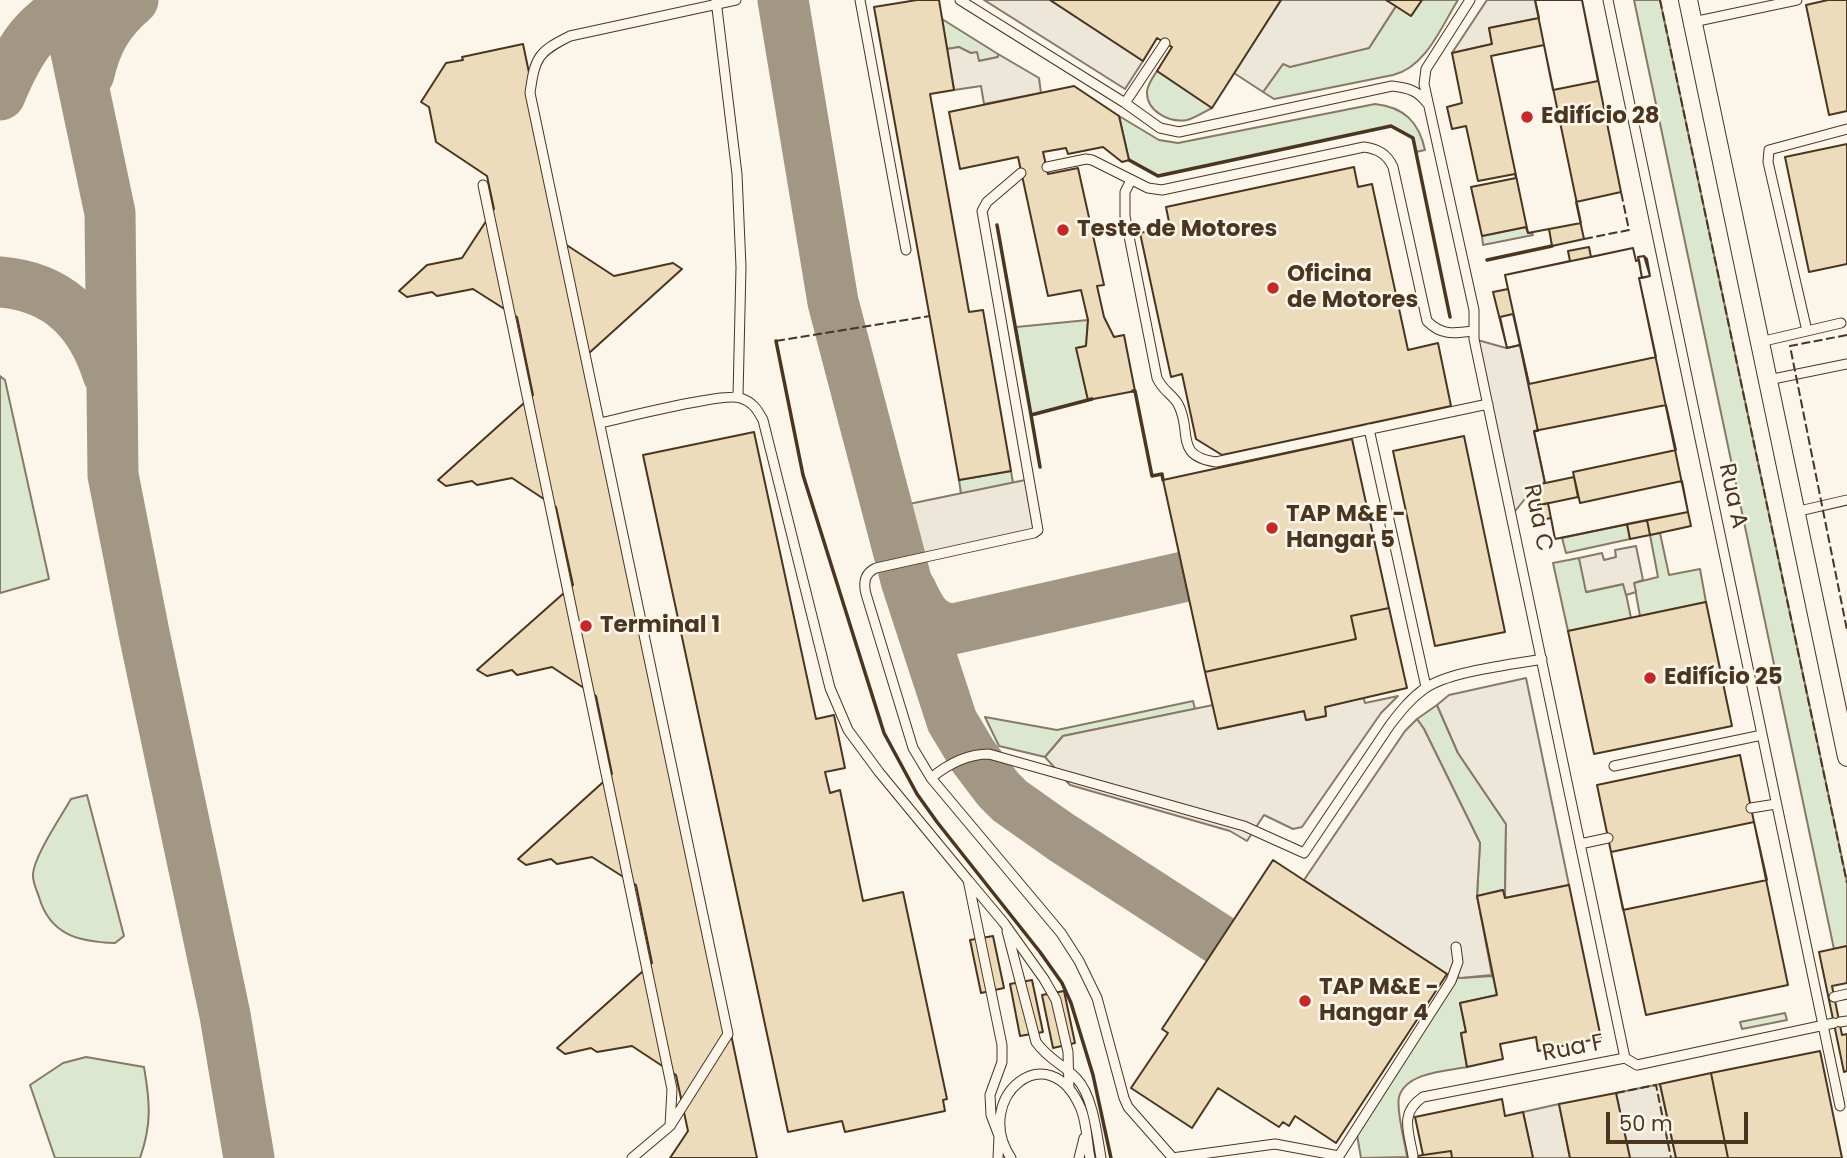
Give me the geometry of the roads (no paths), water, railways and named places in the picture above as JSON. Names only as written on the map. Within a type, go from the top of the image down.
[{"type":"street","points":[[1688,0],[1795,512],[1841,701],[1847,757]]},
{"type":"lane","points":[[632,1158],[670,1126],[728,1034],[530,93],[534,67],[545,48],[570,36],[716,2],[736,0]]},
{"type":"lane","points":[[860,0],[906,250]]},
{"type":"lane","points":[[960,0],[1125,103],[1160,128],[1179,132],[1411,83],[1426,69],[1470,0]]},
{"type":"lane","name":"Rua A","points":[[1608,0],[1840,1107]]},
{"type":"lane","points":[[1693,22],[1797,0]]},
{"type":"lane","points":[[716,2],[737,174],[741,267],[738,396]]},
{"type":"lane","points":[[1125,103],[1165,43]]},
{"type":"lane","name":"Rua C","points":[[1426,69],[1423,77],[1428,104],[1474,310],[1472,331],[1625,1058]]},
{"type":"lane","points":[[1392,86],[1419,93],[1428,104]]},
{"type":"lane","points":[[1807,331],[1769,162],[1769,149],[1847,129]]},
{"type":"lane","points":[[1047,167],[1092,160],[1155,191],[1364,147],[1374,149],[1387,156],[1393,167],[1427,321],[1445,333],[1472,331]]},
{"type":"lane","points":[[1021,173],[986,202],[982,211],[1038,530],[876,568],[867,574],[866,594],[913,748],[931,778],[1061,933],[1079,961],[1097,999],[1128,1107],[1172,1157],[1275,1144],[1339,1156],[1454,975],[1458,962],[1456,947]]},
{"type":"lane","points":[[1131,180],[1125,192],[1125,216],[1157,378],[1161,388],[1176,400],[1180,407],[1187,446],[1200,459],[1216,462],[1488,404]]},
{"type":"lane","points":[[483,185],[672,1089],[670,1126]]},
{"type":"lane","points":[[1760,342],[1841,323]]},
{"type":"lane","points":[[1768,380],[1847,364]]},
{"type":"lane","points":[[600,423],[738,396],[754,405],[763,420],[830,688],[848,730],[879,772],[1004,923],[1044,979],[1056,1000],[1070,1072],[1069,1089]]},
{"type":"lane","points":[[1369,429],[1426,687]]},
{"type":"lane","points":[[1795,512],[1847,500]]},
{"type":"lane","points":[[931,778],[950,764],[989,754],[1244,826],[1304,853],[1401,710],[1426,687],[1462,675],[1542,659]]},
{"type":"lane","points":[[1614,766],[1762,735]]},
{"type":"lane","points":[[1751,808],[1776,804]]},
{"type":"lane","points":[[1580,844],[1608,838]]},
{"type":"lane","points":[[968,880],[1002,1045],[1002,1062],[990,1095],[991,1115],[1011,1158]]},
{"type":"lane","points":[[1004,923],[1036,1042],[1047,1057],[1070,1072],[1085,1090],[1101,1158]]},
{"type":"lane","points":[[1817,1000],[1847,994]]},
{"type":"lane","name":"Rua F","points":[[1413,1156],[1407,1115],[1423,1097],[1625,1058],[1637,1065],[1840,1022]]},
{"type":"lane","points":[[999,1156],[1004,1104],[1017,1082],[1028,1075],[1040,1074],[1054,1077],[1069,1089],[1081,1110],[1090,1158]]},
{"type":"lane","points":[[1079,1158],[1085,1133]]},
{"type":"place","name":"Edifício 28","points":[[1527,117]]},
{"type":"place","name":"Teste de Motores","points":[[1063,230]]},
{"type":"place","name":"Oficina de Motores","points":[[1273,288]]},
{"type":"place","name":"TAP M&E - Hangar 5","points":[[1272,528]]},
{"type":"place","name":"Terminal 1","points":[[586,626]]},
{"type":"place","name":"Edifício 25","points":[[1650,678]]},
{"type":"place","name":"TAP M&E - Hangar 4","points":[[1305,1001]]}]
